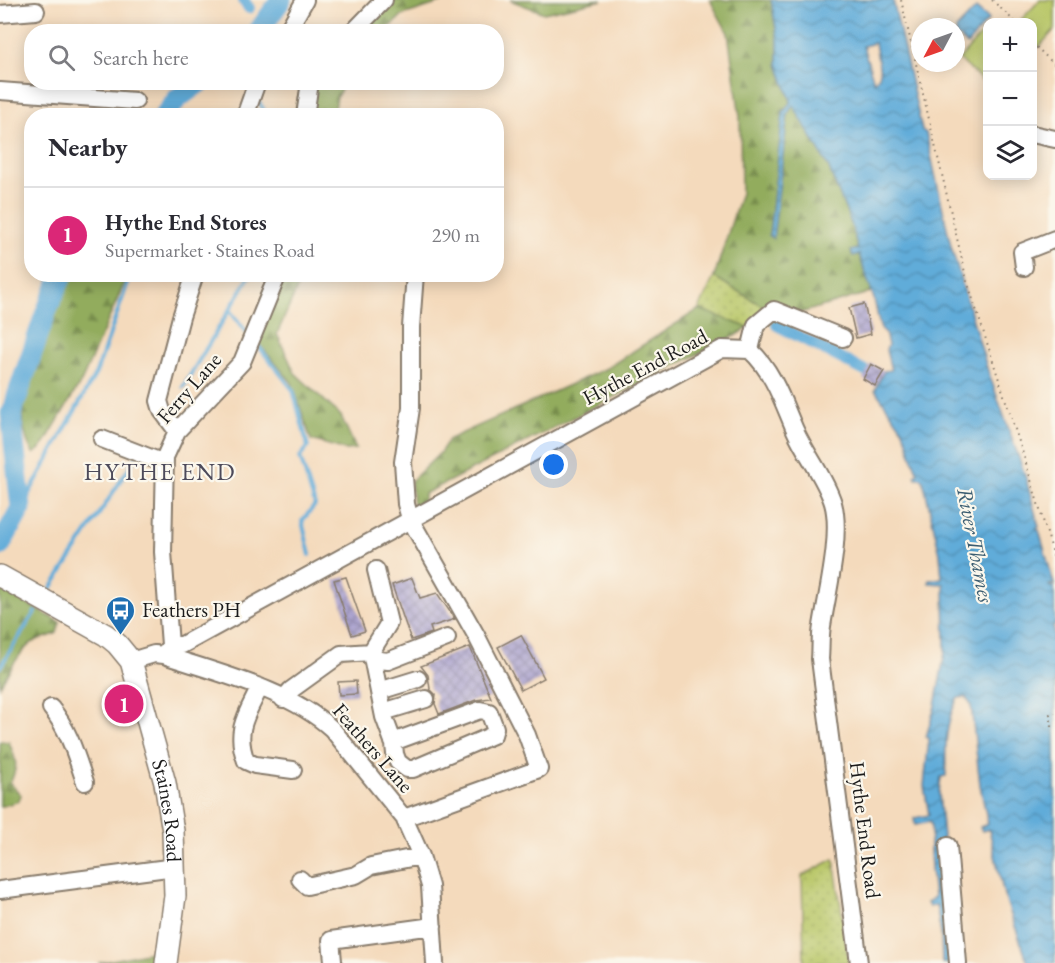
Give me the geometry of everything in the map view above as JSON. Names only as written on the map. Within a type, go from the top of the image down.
[{"type":"main road","points":[[4,578],[106,635],[131,661]]},
{"type":"main road","name":"Staines Road","points":[[131,661],[165,783],[173,831],[175,896],[166,963]]},
{"type":"street","points":[[292,24],[305,0]]},
{"type":"street","points":[[361,24],[384,0]]},
{"type":"street","points":[[0,14],[36,11]]},
{"type":"street","points":[[248,108],[254,90]]},
{"type":"street","points":[[306,108],[309,90]]},
{"type":"street","points":[[0,91],[135,100]]},
{"type":"street","points":[[1037,135],[1055,139]]},
{"type":"street","points":[[1024,267],[1022,252],[1055,239]]},
{"type":"street","points":[[177,431],[162,411],[159,401],[192,282]]},
{"type":"street","name":"Ferry Lane","points":[[167,650],[163,552],[165,457],[177,431],[242,362],[275,282]]},
{"type":"street","points":[[404,818],[539,769],[527,735],[486,655],[410,519],[406,504],[403,462],[411,408],[411,327],[414,282]]},
{"type":"street","points":[[750,350],[756,325],[774,310],[843,338]]},
{"type":"street","name":"Hythe End Road","points":[[167,650],[182,645],[722,349],[750,350],[760,359],[772,378],[799,438],[833,504],[836,523],[829,591],[821,628],[820,659],[859,963]]},
{"type":"street","points":[[102,439],[164,463]]},
{"type":"street","points":[[376,570],[388,623],[372,656],[383,712],[398,762],[406,768],[414,769],[493,735],[495,728],[489,712],[480,710],[393,742]]},
{"type":"street","points":[[283,699],[291,690],[341,654],[372,656],[388,661],[447,638]]},
{"type":"street","name":"Feathers Lane","points":[[131,661],[167,650],[260,687],[318,716],[332,729],[404,818],[421,856],[430,886],[435,963]]},
{"type":"street","points":[[379,692],[417,679]]},
{"type":"street","points":[[260,687],[240,731],[242,752],[246,761],[255,765],[293,770]]},
{"type":"street","points":[[383,712],[426,699]]},
{"type":"street","points":[[51,708],[69,736],[85,782]]},
{"type":"street","points":[[948,846],[958,963]]},
{"type":"street","points":[[300,879],[307,886],[356,876],[371,866],[421,856]]},
{"type":"street","points":[[0,890],[175,867]]},
{"type":"street","points":[[333,961],[331,940],[433,926]]},
{"type":"path","points":[[901,0],[967,281],[1028,471],[1055,567]]},
{"type":"path","points":[[992,0],[1011,18]]},
{"type":"path","points":[[1037,48],[1055,62]]},
{"type":"path","points":[[1053,727],[1050,714],[1055,713]]},
{"type":"green space","points":[[387,0],[449,0],[403,15],[393,24],[362,24]]},
{"type":"green space","points":[[510,0],[602,0],[544,13]]},
{"type":"green space","points":[[710,0],[771,0],[778,40],[778,64],[791,101],[783,113],[779,173],[788,114],[793,105],[828,166],[851,223],[858,249],[851,251],[852,255],[859,254],[872,292],[783,318],[714,277],[741,193],[740,117],[728,33]]},
{"type":"green space","points":[[1040,0],[1055,0],[1055,29],[1039,47],[1037,45],[1037,18],[1023,18]]},
{"type":"green space","points":[[983,32],[983,81],[965,65],[965,52]]},
{"type":"green space","points":[[301,90],[341,90],[335,108],[296,108]]},
{"type":"green space","points":[[714,277],[783,318],[749,328],[699,309]]},
{"type":"green space","points":[[125,282],[82,380],[43,446],[34,454],[26,438],[22,417],[24,377],[63,283]]},
{"type":"green space","points":[[271,282],[300,282],[277,334],[295,373],[341,416],[356,449],[346,450],[311,440],[292,383],[252,336]]},
{"type":"green space","points":[[699,309],[749,328],[424,494],[424,505],[413,507],[411,481],[440,453],[449,439],[607,368]]},
{"type":"green space","points":[[0,589],[60,622],[57,633],[35,641],[25,649],[0,686]]},
{"type":"green space","points":[[0,741],[9,742],[15,758],[15,772],[10,783],[21,795],[19,801],[0,807]]},
{"type":"green space","points":[[834,859],[849,963],[804,963],[802,876]]},
{"type":"green space","points":[[151,952],[150,963],[98,963]]},
{"type":"water","name":"River Thames","points":[[771,0],[893,0],[951,246],[988,371],[1025,475],[1039,527],[1036,529],[1039,530],[1054,584],[1049,585],[1054,586],[1055,626],[1053,627],[1055,653],[1055,963],[1028,963],[1004,895],[989,829],[982,831],[980,827],[988,824],[980,785],[971,705],[966,697],[958,698],[950,716],[946,746],[946,776],[941,777],[939,793],[943,837],[941,840],[946,858],[954,963],[942,963],[941,934],[936,905],[929,907],[927,903],[934,897],[930,858],[931,825],[930,822],[915,825],[914,818],[929,815],[924,786],[929,738],[926,737],[935,706],[945,652],[944,584],[929,583],[929,580],[942,578],[940,554],[923,480],[916,478],[915,475],[918,473],[908,442],[903,430],[875,390],[884,371],[891,370],[886,350],[888,345],[885,333],[880,327],[874,299],[859,254],[853,256],[851,251],[858,249],[851,223],[828,166],[793,105],[788,114],[773,239],[769,235],[783,113],[791,101],[778,64],[778,40]],"holes":[[[875,43],[880,72],[874,82],[863,46]]]},
{"type":"water","points":[[976,8],[988,18],[983,18],[983,26],[967,45],[965,43],[965,20]]},
{"type":"building","points":[[864,304],[871,334],[856,338],[849,308]]},
{"type":"building","points":[[871,364],[884,371],[875,386],[863,379]]},
{"type":"building","points":[[346,577],[365,631],[352,635],[334,580]]},
{"type":"building","points":[[412,578],[420,598],[437,593],[455,619],[430,627],[432,633],[411,640],[392,585]]},
{"type":"building","points":[[521,635],[544,678],[521,690],[498,647]]},
{"type":"building","points":[[470,647],[491,698],[476,700],[439,714],[435,704],[436,695],[430,689],[428,675],[421,666]]},
{"type":"building","points":[[356,681],[357,694],[339,695],[338,682]]},
{"type":"waterway","points":[[243,0],[249,8]]},
{"type":"waterway","points":[[264,24],[281,0]]},
{"type":"waterway","points":[[170,108],[178,98],[189,90]]},
{"type":"waterway","points":[[256,97],[263,108]]},
{"type":"waterway","points":[[0,546],[21,508],[11,414],[47,309],[59,282]]},
{"type":"waterway","points":[[21,508],[96,373],[128,282]]},
{"type":"waterway","points":[[183,387],[246,282]]},
{"type":"waterway","points":[[230,311],[247,333]]},
{"type":"waterway","points":[[777,325],[865,371]]},
{"type":"waterway","points":[[256,343],[293,390],[308,447],[300,457],[315,505],[302,521],[310,555]]},
{"type":"waterway","points":[[50,590],[136,457]]},
{"type":"waterway","points":[[0,667],[35,612]]},
{"type":"place","name":"Feathers PH","points":[[121,636]]},
{"type":"place","name":"Hythe End Stores","points":[[124,704]]},
{"type":"district","name":"HYTHE END","points":[[160,472]]}]
